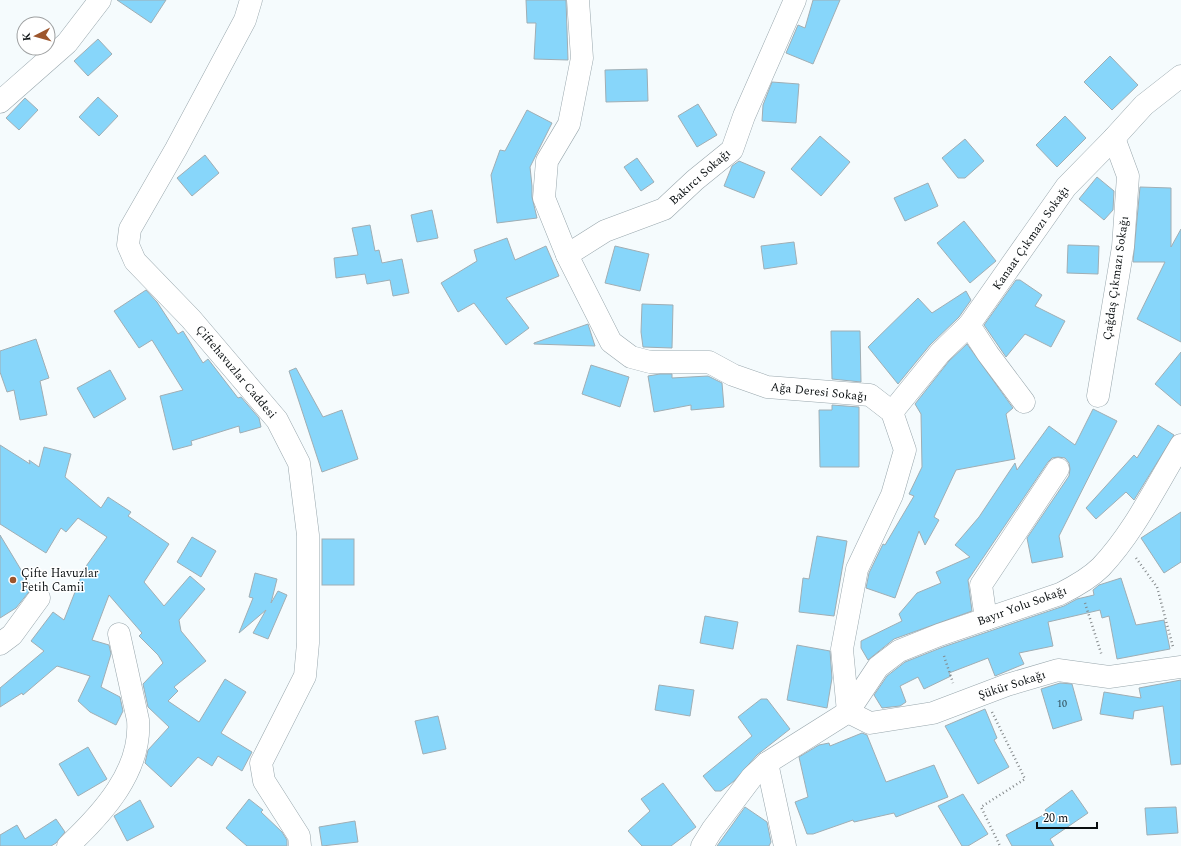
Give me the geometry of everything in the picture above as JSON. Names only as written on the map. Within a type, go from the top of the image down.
[{"type":"street","points":[[0,102],[67,44],[100,0]]},
{"type":"street","name":"Çiftehavuzlar Caddesi","points":[[251,0],[246,20],[176,149],[130,229],[128,245],[135,261],[191,319],[277,420],[298,463],[308,535],[308,643],[305,676],[262,763],[264,781],[299,836],[300,846]]},
{"type":"street","name":"Ağa Deresi Sokağı","points":[[578,0],[582,58],[569,124],[547,161],[544,198],[567,255],[611,342],[631,357],[650,362],[709,362],[733,375],[767,387],[870,395],[892,412]]},
{"type":"street","name":"Bakırcı Sokağı","points":[[567,255],[605,231],[664,209],[695,180],[732,150],[744,116],[795,0]]},
{"type":"street","name":"Kanaat Çıkmazı Sokağı","points":[[892,412],[940,353],[969,325],[1066,187],[1144,105],[1181,76]]},
{"type":"street","name":"Çağdaş Çıkmazı Sokağı","points":[[1098,396],[1123,248],[1128,176],[1114,138]]},
{"type":"street","points":[[969,325],[988,354],[1024,402]]},
{"type":"street","points":[[702,846],[712,830],[752,777],[767,763],[848,712],[842,649],[857,569],[892,494],[905,450],[892,412]]},
{"type":"street","name":"Bayır Yolu Sokağı","points":[[848,712],[878,667],[899,651],[937,636],[1060,594],[1079,584],[1100,568],[1123,541],[1181,446]]},
{"type":"street","points":[[986,619],[981,586],[1058,469]]},
{"type":"street","points":[[0,644],[12,635],[39,598]]},
{"type":"street","points":[[68,846],[93,823],[121,785],[132,758],[139,730],[119,634]]},
{"type":"street","name":"Şükür Sokağı","points":[[848,712],[870,723],[933,713],[1007,685],[1058,670],[1109,677],[1180,667]]},
{"type":"street","points":[[767,763],[785,846]]},
{"type":"path","points":[[1123,541],[1157,587],[1180,667]]},
{"type":"path","points":[[1079,584],[1109,677]]},
{"type":"path","points":[[937,636],[960,702]]},
{"type":"path","points":[[983,694],[1025,779],[981,808],[1000,846]]},
{"type":"building","points":[[117,0],[166,0],[151,23]]},
{"type":"building","points":[[526,0],[566,0],[568,60],[534,59],[536,23],[527,23]]},
{"type":"building","points":[[813,0],[840,0],[813,64],[786,53],[798,25],[805,28]]},
{"type":"building","points":[[98,39],[112,54],[88,76],[74,61]]},
{"type":"building","points":[[1110,56],[1138,85],[1112,110],[1084,82]]},
{"type":"building","points":[[647,69],[648,101],[606,102],[605,70]]},
{"type":"building","points":[[772,82],[799,84],[796,123],[762,121],[763,105]]},
{"type":"building","points":[[98,97],[118,116],[99,136],[79,117]]},
{"type":"building","points":[[25,98],[38,110],[19,130],[6,118]]},
{"type":"building","points":[[698,104],[717,135],[697,147],[678,116]]},
{"type":"building","points":[[527,110],[552,123],[530,167],[532,197],[537,218],[497,223],[491,175],[500,150],[505,151]]},
{"type":"building","points":[[1065,116],[1086,138],[1057,167],[1036,145]]},
{"type":"building","points":[[820,136],[850,162],[821,196],[791,169]]},
{"type":"building","points":[[965,139],[984,161],[965,178],[958,178],[942,158]]},
{"type":"building","points":[[205,155],[219,173],[192,196],[177,178]]},
{"type":"building","points":[[637,158],[654,182],[641,191],[624,167]]},
{"type":"building","points":[[739,161],[765,172],[754,198],[724,186],[732,166]]},
{"type":"building","points":[[1097,177],[1114,191],[1113,210],[1104,220],[1079,199]]},
{"type":"building","points":[[928,183],[938,206],[905,221],[894,198]]},
{"type":"building","points":[[1140,187],[1171,188],[1171,247],[1181,229],[1181,342],[1137,319],[1165,262],[1133,262]]},
{"type":"building","points":[[432,210],[438,238],[417,242],[411,215]]},
{"type":"building","points":[[964,221],[996,261],[970,283],[937,243]]},
{"type":"building","points":[[370,225],[375,251],[379,250],[382,263],[402,259],[409,293],[393,296],[390,280],[367,284],[365,274],[336,278],[334,258],[358,255],[352,228]]},
{"type":"building","points":[[507,238],[515,260],[546,246],[559,276],[506,298],[529,328],[506,345],[474,303],[458,312],[441,283],[477,261],[474,250]]},
{"type":"building","points":[[794,242],[797,264],[764,269],[761,246]]},
{"type":"building","points":[[1068,245],[1099,246],[1098,274],[1067,273]]},
{"type":"building","points":[[615,246],[649,254],[640,291],[605,283]]},
{"type":"building","points":[[1016,280],[1020,280],[1042,295],[1035,306],[1065,321],[1051,347],[1025,334],[1006,357],[984,325]]},
{"type":"building","points":[[146,290],[157,302],[178,334],[183,331],[203,363],[208,359],[238,398],[241,397],[259,418],[261,427],[240,433],[239,426],[191,441],[192,445],[173,450],[160,396],[183,390],[152,340],[139,348],[114,311]]},
{"type":"building","points":[[966,291],[971,300],[959,317],[930,345],[898,384],[868,347],[918,298],[932,313]]},
{"type":"building","points":[[642,304],[673,305],[672,348],[643,347],[641,332]]},
{"type":"building","points":[[588,324],[595,346],[534,344],[534,343]]},
{"type":"building","points":[[831,331],[860,331],[861,382],[832,379]]},
{"type":"building","points":[[36,339],[49,378],[40,381],[47,415],[20,420],[14,390],[7,392],[0,372],[0,351]]},
{"type":"building","points":[[967,344],[1013,408],[1006,414],[1015,459],[956,470],[934,517],[939,520],[925,545],[919,531],[895,598],[866,588],[869,573],[883,544],[885,545],[914,496],[909,494],[922,467],[921,414],[915,404],[949,361]]},
{"type":"building","points":[[1181,352],[1181,406],[1155,384]]},
{"type":"building","points":[[591,365],[629,377],[620,407],[582,394]]},
{"type":"building","points":[[296,368],[323,417],[342,410],[358,459],[322,472],[289,371]]},
{"type":"building","points":[[110,370],[126,399],[94,418],[77,388]]},
{"type":"building","points":[[672,374],[672,378],[708,376],[722,383],[724,407],[691,410],[691,405],[654,412],[648,376]]},
{"type":"building","points":[[832,405],[859,407],[859,467],[820,467],[819,410],[832,410]]},
{"type":"building","points":[[1093,409],[1117,421],[1059,536],[1063,557],[1032,563],[1027,538],[1069,476],[1069,463],[1065,458],[1058,457],[1052,458],[1048,462],[968,580],[972,611],[894,639],[868,660],[861,648],[861,641],[902,621],[899,614],[917,593],[941,583],[936,572],[970,557],[955,545],[979,517],[1015,463],[1017,470],[1049,426],[1075,445]]},
{"type":"building","points":[[1158,425],[1174,435],[1134,500],[1126,492],[1096,519],[1086,508],[1134,455],[1137,458]]},
{"type":"building","points":[[0,445],[30,464],[29,460],[39,467],[44,447],[71,454],[65,477],[101,508],[108,497],[131,512],[128,516],[169,544],[144,582],[164,606],[190,576],[205,589],[179,620],[181,631],[206,661],[174,687],[178,691],[168,701],[199,722],[225,679],[246,692],[221,733],[252,752],[242,771],[218,756],[212,766],[198,757],[171,787],[145,763],[148,750],[169,727],[148,707],[143,684],[163,663],[158,655],[139,636],[142,633],[109,595],[92,640],[109,645],[111,654],[101,687],[120,697],[123,711],[116,725],[90,712],[78,701],[90,676],[57,666],[23,695],[22,693],[0,707],[0,688],[44,651],[31,641],[53,612],[64,620],[84,569],[107,537],[78,518],[66,532],[61,528],[46,553],[0,524]]},
{"type":"building","points":[[1181,512],[1181,562],[1164,573],[1141,538]]},
{"type":"building","name":"Çifte Havuzlar Fetih Camii","points":[[0,535],[32,588],[16,608],[0,618]]},
{"type":"building","points":[[817,536],[847,541],[834,616],[799,612],[803,578],[809,579]]},
{"type":"building","points":[[192,537],[216,551],[201,577],[177,562]]},
{"type":"building","points":[[322,539],[354,539],[354,585],[322,585]]},
{"type":"building","points":[[255,573],[277,579],[271,603],[278,591],[287,595],[268,639],[253,633],[266,610],[239,633],[253,598],[249,597]]},
{"type":"building","points":[[1121,578],[1136,625],[1164,620],[1170,649],[1117,659],[1109,616],[1102,618],[1100,610],[1048,622],[1053,646],[1019,653],[1024,664],[995,676],[988,658],[949,673],[951,676],[924,689],[918,677],[900,686],[906,702],[900,706],[882,708],[874,695],[887,676],[905,662],[943,647],[1064,606],[1077,599],[1094,595],[1093,590],[1099,585]]},
{"type":"building","points":[[705,616],[738,622],[733,649],[700,643]]},
{"type":"building","points":[[797,645],[830,651],[832,678],[827,708],[787,700]]},
{"type":"building","points":[[1181,680],[1181,764],[1171,765],[1163,706],[1134,711],[1133,719],[1100,714],[1104,692],[1141,698],[1139,688]]},
{"type":"building","points":[[1060,683],[1072,684],[1082,720],[1053,729],[1041,689]]},
{"type":"building","points":[[659,685],[694,690],[690,716],[655,710]]},
{"type":"building","points":[[761,699],[767,699],[790,729],[757,755],[734,781],[721,791],[715,791],[703,776],[752,736],[738,717]]},
{"type":"building","points":[[985,709],[997,738],[994,740],[1009,767],[978,784],[945,726]]},
{"type":"building","points":[[438,716],[446,749],[423,754],[415,721]]},
{"type":"building","points":[[862,733],[867,735],[886,782],[934,765],[948,797],[896,817],[894,813],[854,822],[853,820],[813,834],[807,834],[795,802],[808,797],[799,757],[819,745],[829,743],[830,746]]},
{"type":"building","points":[[88,747],[107,779],[78,796],[59,764]]},
{"type":"building","points":[[663,783],[696,827],[671,846],[642,846],[628,831],[650,811],[641,799]]},
{"type":"building","points":[[1072,790],[1088,813],[1050,839],[1054,846],[1012,846],[1006,835],[1047,813],[1045,810]]},
{"type":"building","points":[[963,794],[988,834],[968,846],[962,846],[938,806]]},
{"type":"building","points":[[249,799],[263,810],[261,812],[282,832],[287,840],[287,846],[247,846],[226,828]]},
{"type":"building","points":[[140,800],[154,827],[127,841],[114,816]]},
{"type":"building","points":[[745,807],[767,822],[771,842],[769,846],[717,846]]},
{"type":"building","points":[[1176,807],[1178,833],[1147,835],[1145,808]]},
{"type":"building","points":[[56,819],[65,832],[56,843],[51,846],[0,846],[0,835],[17,825],[25,839]]},
{"type":"building","points":[[355,821],[358,842],[322,846],[319,827]]},
{"type":"place","name":"Çifte Havuzlar Fetih Camii","points":[[13,580]]}]
